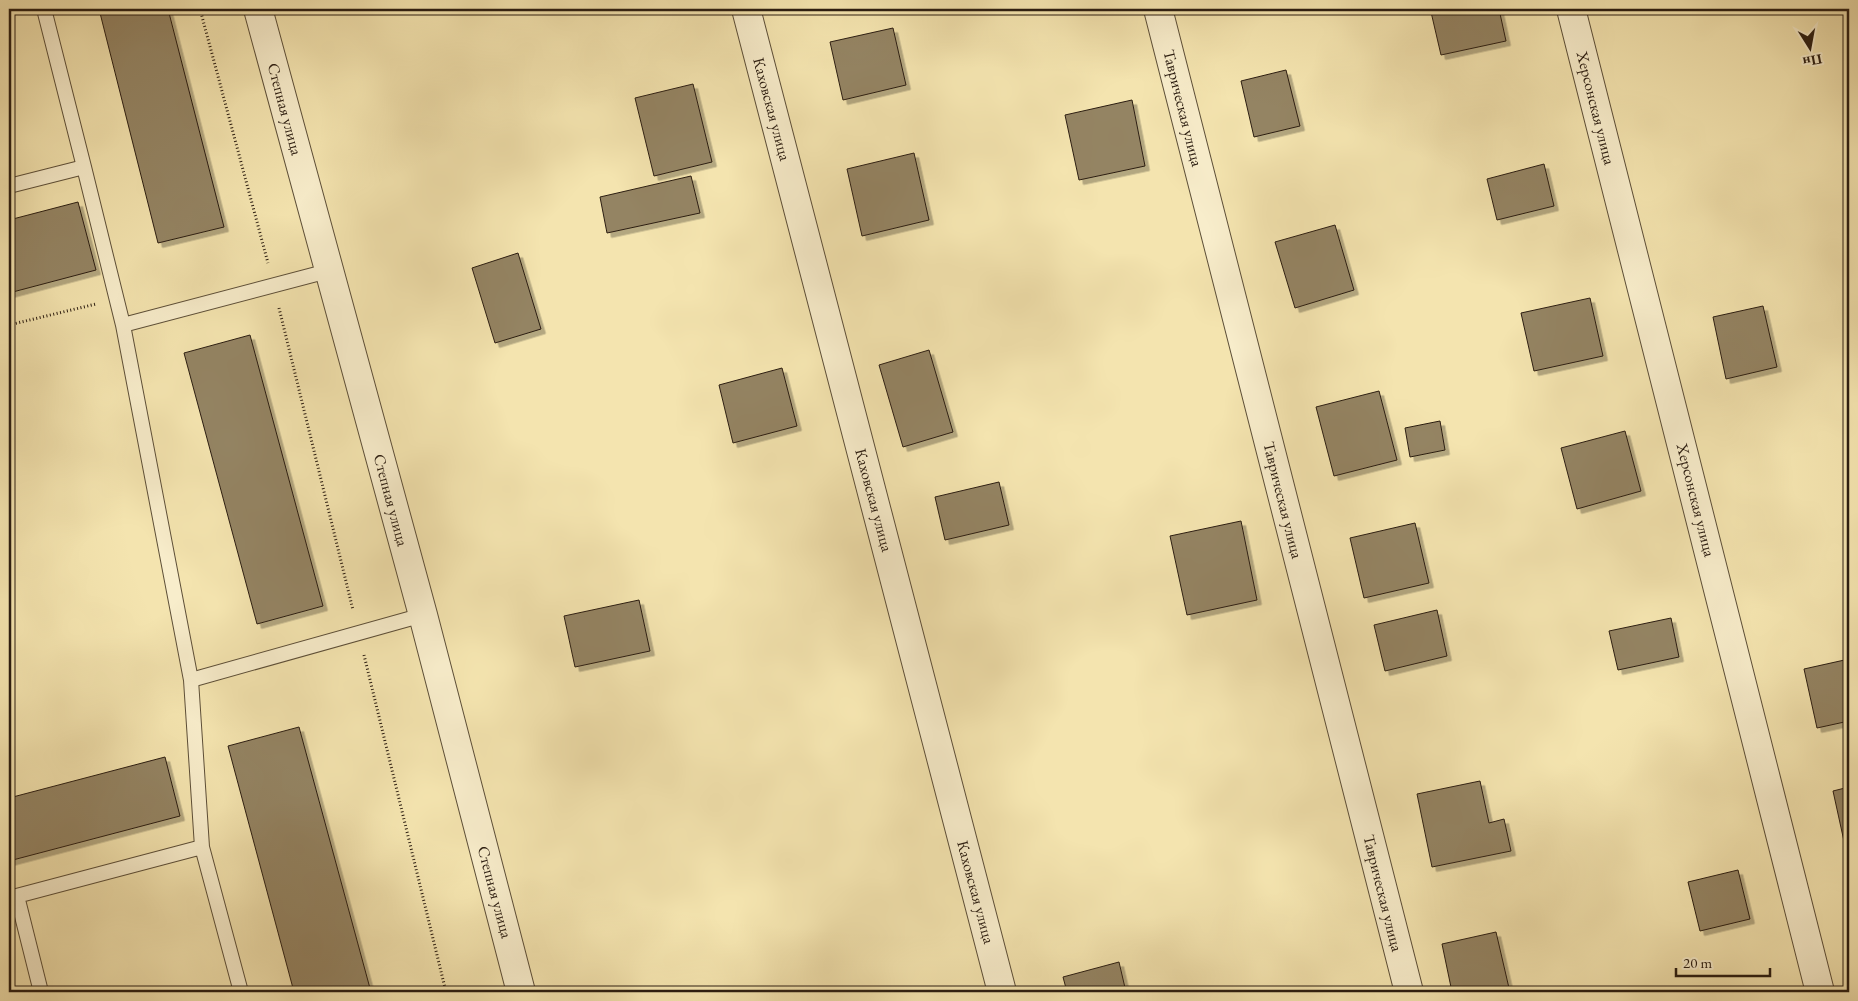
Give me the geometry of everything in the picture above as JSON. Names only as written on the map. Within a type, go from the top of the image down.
[{"type":"street","name":"Степная улица","points":[[258,9],[423,615],[521,992]]},
{"type":"street","name":"Каховская улица","points":[[746,9],[1002,992]]},
{"type":"street","name":"Таврическая улица","points":[[1158,9],[1409,992]]},
{"type":"street","name":"Херсонская улица","points":[[1571,9],[1820,992]]},
{"type":"lane","points":[[44,9],[123,325],[191,680],[202,847],[241,992]]},
{"type":"lane","points":[[9,186],[84,167]]},
{"type":"lane","points":[[123,325],[328,271]]},
{"type":"lane","points":[[191,680],[423,615]]},
{"type":"lane","points":[[41,992],[13,897],[202,847]]},
{"type":"path","points":[[200,9],[273,286],[446,992]]},
{"type":"path","points":[[9,324],[117,299]]},
{"type":"building","points":[[99,9],[168,9],[224,227],[158,243]]},
{"type":"building","points":[[1446,9],[1499,9],[1506,41],[1441,55],[1431,12]]},
{"type":"building","points":[[893,28],[906,85],[843,100],[830,42]]},
{"type":"building","points":[[1286,70],[1300,126],[1254,137],[1241,81]]},
{"type":"building","points":[[693,84],[712,162],[654,176],[635,98]]},
{"type":"building","points":[[1132,100],[1145,166],[1079,180],[1065,115]]},
{"type":"building","points":[[914,153],[929,220],[862,236],[847,169]]},
{"type":"building","points":[[1544,164],[1554,206],[1497,220],[1487,179]]},
{"type":"building","points":[[691,176],[700,213],[607,233],[600,197]]},
{"type":"building","points":[[78,202],[96,270],[9,293],[9,220]]},
{"type":"building","points":[[1335,225],[1354,290],[1295,308],[1275,242]]},
{"type":"building","points":[[518,253],[541,329],[495,343],[472,268]]},
{"type":"building","points":[[1590,298],[1603,356],[1534,371],[1521,313]]},
{"type":"building","points":[[1763,306],[1777,367],[1726,379],[1713,317]]},
{"type":"building","points":[[250,335],[323,606],[257,624],[184,353]]},
{"type":"building","points":[[929,350],[953,432],[903,447],[879,365]]},
{"type":"building","points":[[782,368],[797,426],[733,443],[719,385]]},
{"type":"building","points":[[1379,391],[1397,460],[1334,476],[1316,407]]},
{"type":"building","points":[[1440,421],[1445,450],[1410,457],[1405,428]]},
{"type":"building","points":[[1625,431],[1641,491],[1577,509],[1561,448]]},
{"type":"building","points":[[999,482],[1009,525],[945,540],[935,497]]},
{"type":"building","points":[[1241,521],[1257,600],[1187,615],[1170,536]]},
{"type":"building","points":[[1415,523],[1429,583],[1364,598],[1350,538]]},
{"type":"building","points":[[639,600],[650,651],[575,667],[564,616]]},
{"type":"building","points":[[1437,610],[1447,656],[1385,671],[1374,625]]},
{"type":"building","points":[[1671,618],[1679,657],[1618,670],[1609,631]]},
{"type":"building","points":[[1849,659],[1849,721],[1817,728],[1804,669]]},
{"type":"building","points":[[299,727],[371,992],[294,992],[228,746]]},
{"type":"building","points":[[165,757],[180,816],[9,861],[9,798]]},
{"type":"building","points":[[1480,781],[1489,823],[1504,819],[1511,851],[1432,867],[1417,794]]},
{"type":"building","points":[[1849,787],[1849,854],[1847,855],[1833,791]]},
{"type":"building","points":[[1738,870],[1750,919],[1700,931],[1688,882]]},
{"type":"building","points":[[1496,932],[1509,988],[1489,992],[1452,992],[1442,944]]},
{"type":"building","points":[[1119,962],[1126,992],[1067,992],[1063,977]]}]
